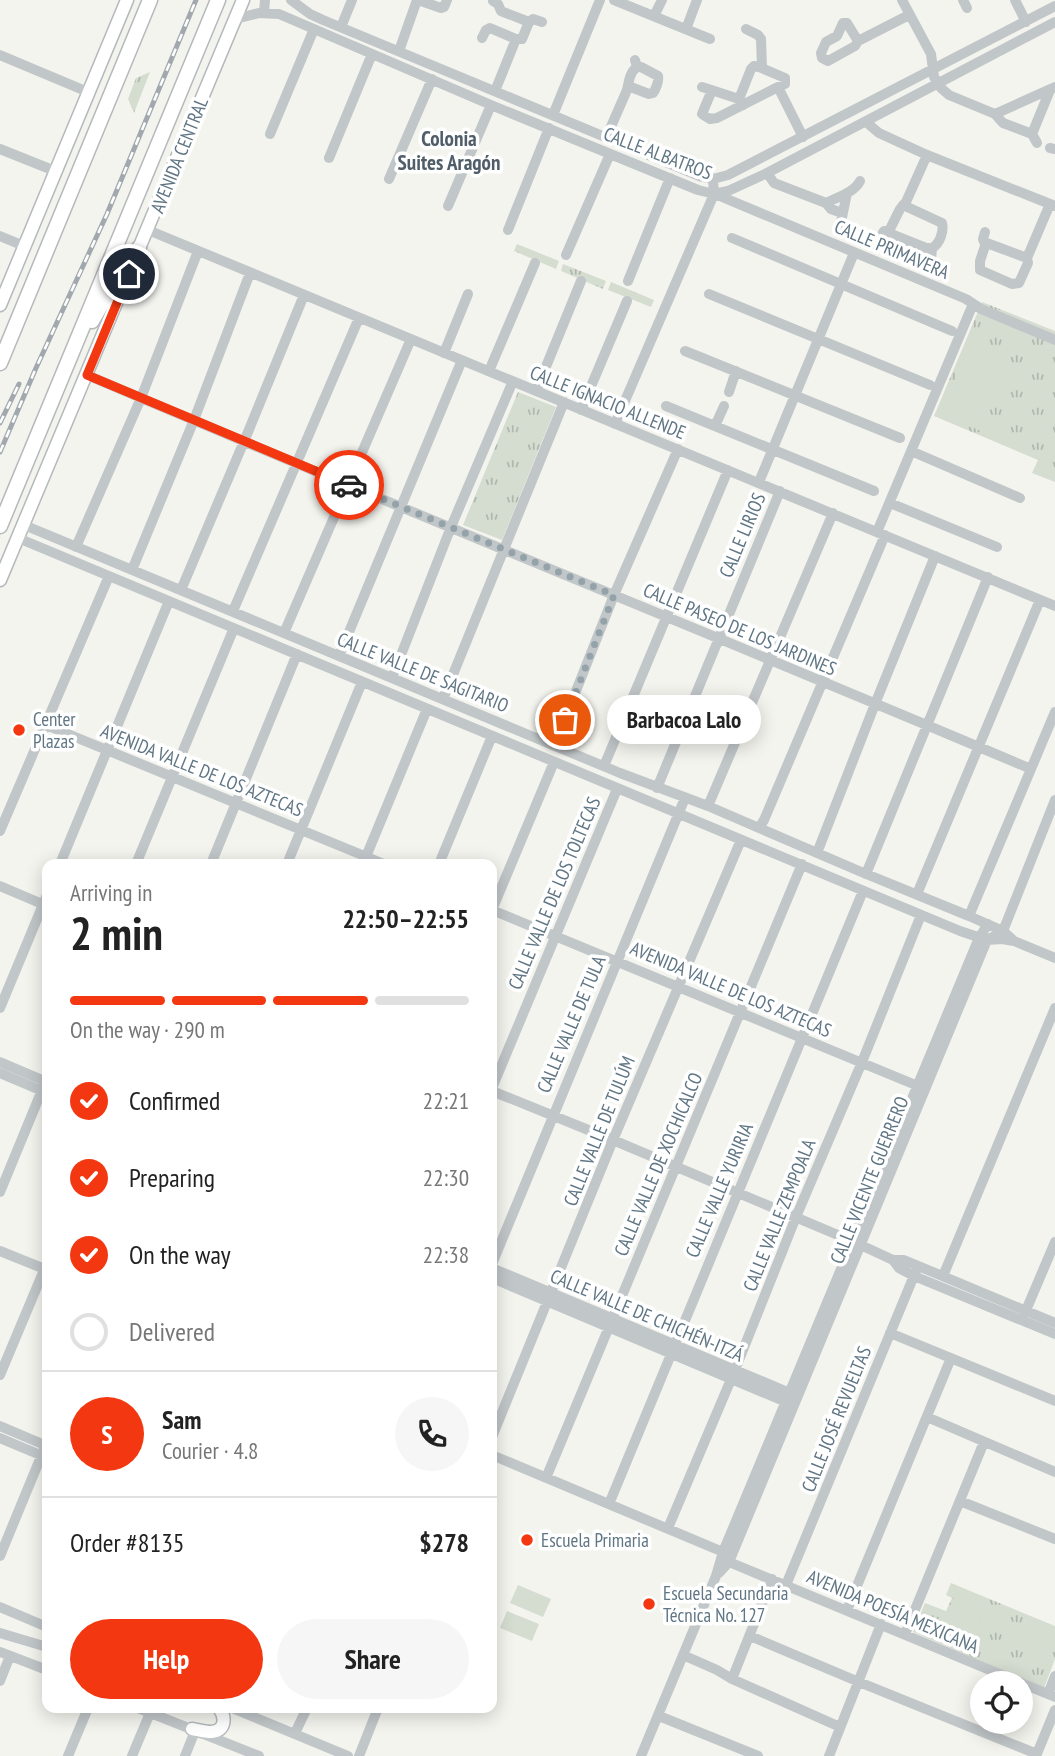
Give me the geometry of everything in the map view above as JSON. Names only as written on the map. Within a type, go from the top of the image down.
[{"type":"highway","points":[[0,363],[150,0]]},
{"type":"highway","name":"AVENIDA CENTRAL","points":[[0,526],[218,0]]},
{"type":"highway","points":[[74,348],[119,274],[139,248]]},
{"type":"main road","points":[[0,305],[127,0]]},
{"type":"main road","name":"AVENIDA CENTRAL","points":[[0,580],[243,0]]},
{"type":"main road","points":[[194,1730],[217,1730],[224,1721],[222,1713]]},
{"type":"street","points":[[235,19],[264,12],[265,0]]},
{"type":"street","name":"CALLE ALBATROS","points":[[291,0],[310,14],[606,138],[699,176],[713,179],[728,175],[1055,6]]},
{"type":"street","points":[[341,27],[352,0]]},
{"type":"street","points":[[399,51],[418,0],[441,8],[447,0]]},
{"type":"street","points":[[554,115],[600,0]]},
{"type":"street","points":[[614,0],[710,39]]},
{"type":"street","points":[[654,16],[662,0]]},
{"type":"street","points":[[686,29],[697,0]]},
{"type":"street","points":[[902,0],[931,54],[932,70],[938,84],[949,95],[995,114],[1003,122],[1035,138],[1052,89]]},
{"type":"street","points":[[1015,0],[1026,22]]},
{"type":"street","points":[[493,1],[501,11],[529,22]]},
{"type":"street","points":[[493,29],[501,11]]},
{"type":"street","name":"CALLE ALBATROS","points":[[264,12],[279,14],[610,154],[698,190],[715,194],[767,173],[1055,22]]},
{"type":"street","points":[[858,41],[909,15]]},
{"type":"street","points":[[482,38],[488,28],[522,39],[531,19],[542,22]]},
{"type":"street","points":[[270,134],[314,29]]},
{"type":"street","points":[[746,29],[761,39],[762,68]]},
{"type":"street","points":[[495,90],[516,39]]},
{"type":"street","points":[[329,158],[372,54]]},
{"type":"street","points":[[0,55],[88,92]]},
{"type":"street","points":[[606,138],[636,64],[658,76],[653,93],[628,86]]},
{"type":"street","points":[[741,102],[707,88],[702,112],[707,118],[717,118],[741,102],[778,87],[786,82],[785,78],[757,66],[752,68],[741,102]]},
{"type":"street","points":[[389,179],[432,79]]},
{"type":"street","points":[[778,87],[803,137]]},
{"type":"street","points":[[995,114],[1052,89]]},
{"type":"street","points":[[448,206],[491,104]]},
{"type":"street","points":[[866,122],[879,133],[927,155],[1053,205],[1027,258],[1028,263],[1020,282],[1012,284],[980,270],[986,237],[1027,258]]},
{"type":"street","points":[[508,230],[549,128]]},
{"type":"street","points":[[0,149],[55,171]]},
{"type":"street","points":[[566,255],[610,154]]},
{"type":"street","points":[[903,205],[942,223],[942,232],[932,254],[926,248],[885,234],[903,205],[927,155]]},
{"type":"street","points":[[767,173],[774,183],[826,203],[831,209],[842,213]]},
{"type":"street","points":[[628,281],[670,178]]},
{"type":"street","points":[[615,424],[715,194],[713,179]]},
{"type":"street","points":[[826,203],[847,193],[860,181]]},
{"type":"street","points":[[840,227],[847,193]]},
{"type":"street","name":"CALLE PRIMAVERA","points":[[715,194],[1055,340]]},
{"type":"street","name":"CALLE IGNACIO ALLENDE","points":[[148,230],[1055,606]]},
{"type":"street","points":[[0,236],[24,246]]},
{"type":"street","points":[[732,238],[952,331]]},
{"type":"street","points":[[76,547],[141,398],[198,251]]},
{"type":"street","points":[[759,482],[854,253]]},
{"type":"street","points":[[489,372],[535,263]]},
{"type":"street","points":[[132,570],[194,420],[250,273]]},
{"type":"street","points":[[536,391],[581,281]]},
{"type":"street","points":[[444,353],[468,294]]},
{"type":"street","points":[[709,294],[930,385]]},
{"type":"street","points":[[181,590],[304,295]]},
{"type":"street","points":[[581,410],[628,301]]},
{"type":"street","points":[[759,828],[823,682],[881,533],[890,502],[973,304]]},
{"type":"street","points":[[233,611],[359,318]]},
{"type":"street","points":[[284,633],[411,339]]},
{"type":"street","points":[[685,351],[900,438]]},
{"type":"street","points":[[339,656],[462,360]]},
{"type":"street","points":[[729,392],[736,372]]},
{"type":"street","name":"CALLE PASEO DE LOS JARDINES","points":[[87,375],[1031,769]]},
{"type":"street","points":[[391,678],[513,381]]},
{"type":"street","points":[[443,699],[564,402]]},
{"type":"street","points":[[666,406],[874,491]]},
{"type":"street","points":[[715,426],[724,406]]},
{"type":"street","points":[[555,744],[614,595],[678,449]]},
{"type":"street","points":[[911,451],[1020,498]]},
{"type":"street","points":[[604,766],[728,470]]},
{"type":"street","name":"CALLE LIRIOS","points":[[657,788],[780,491]]},
{"type":"street","points":[[890,502],[997,547]]},
{"type":"street","points":[[708,807],[833,513]]},
{"type":"street","name":"CALLE VALLE DE SAGITARIO","points":[[24,525],[1003,930]]},
{"type":"street","name":"CALLE VALLE DE SAGITARIO","points":[[18,538],[921,915],[983,939],[1014,941]]},
{"type":"street","points":[[817,853],[935,556]]},
{"type":"street","points":[[0,831],[109,576]]},
{"type":"street","points":[[866,874],[988,578]]},
{"type":"street","points":[[917,894],[1040,600]]},
{"type":"street","points":[[62,859],[169,601]]},
{"type":"street","points":[[138,859],[234,628]]},
{"type":"street","points":[[213,859],[297,654]]},
{"type":"street","points":[[289,859],[362,682]]},
{"type":"street","points":[[366,859],[427,709]]},
{"type":"street","points":[[969,916],[1055,712]]},
{"type":"street","name":"AVENIDA VALLE DE LOS AZTECAS","points":[[46,725],[302,830],[361,859]]},
{"type":"street","points":[[441,859],[492,736]]},
{"type":"street","points":[[497,898],[554,762]]},
{"type":"street","name":"CALLE VALLE DE LOS TOLTECAS","points":[[497,1077],[617,789]]},
{"type":"street","name":"CALLE VALLE DE TULA","points":[[497,1254],[685,798]]},
{"type":"street","points":[[983,939],[1003,930],[1055,800]]},
{"type":"street","name":"CALLE VALLE DE TULÚM","points":[[497,1425],[677,986],[741,840]]},
{"type":"street","name":"CALLE VALLE DE XOCHICALCO","points":[[546,1478],[802,864]]},
{"type":"street","points":[[0,886],[42,901]]},
{"type":"street","name":"CALLE VALLE YURIRIA","points":[[609,1504],[863,891]]},
{"type":"street","points":[[0,1008],[42,911]]},
{"type":"street","name":"AVENIDA VALLE DE LOS AZTECAS","points":[[497,912],[918,1086]]},
{"type":"street","name":"CALLE VALLE ZEMPOALA","points":[[668,1528],[734,1375],[921,915]]},
{"type":"street","name":"CALLE VICENTE GUERRERO","points":[[641,1756],[716,1576],[723,1552],[856,1243],[988,924]]},
{"type":"street","points":[[1003,930],[1014,941],[1055,958]]},
{"type":"street","name":"CALLE VICENTE GUERRERO","points":[[716,1576],[729,1562],[918,1086],[983,939]]},
{"type":"street","points":[[943,1276],[1055,1008]]},
{"type":"street","points":[[0,1062],[42,1083]]},
{"type":"street","points":[[0,1073],[42,1084]]},
{"type":"street","points":[[497,1091],[893,1260],[904,1260],[916,1271],[1024,1316],[1055,1323]]},
{"type":"street","points":[[0,1192],[42,1094]]},
{"type":"street","points":[[1024,1316],[1055,1242]]},
{"type":"street","points":[[0,1251],[42,1267]]},
{"type":"street","name":"CALLE VALLE DE CHICHÉN-ITZÁ","points":[[497,1269],[549,1298]]},
{"type":"street","points":[[916,1271],[943,1276],[1055,1334]]},
{"type":"street","name":"CALLE JOSÉ REVUELTAS","points":[[786,1585],[916,1271]]},
{"type":"street","points":[[0,1375],[42,1277]]},
{"type":"street","name":"CALLE VALLE DE CHICHÉN-ITZÁ","points":[[497,1280],[549,1298],[788,1397]]},
{"type":"street","points":[[890,1333],[1055,1401]]},
{"type":"street","points":[[847,1610],[951,1358]]},
{"type":"street","points":[[927,1417],[1055,1472]]},
{"type":"street","points":[[0,1426],[42,1442]]},
{"type":"street","points":[[0,1438],[42,1456]]},
{"type":"street","points":[[905,1634],[984,1442]]},
{"type":"street","points":[[497,1457],[723,1552],[729,1562]]},
{"type":"street","points":[[0,1556],[42,1462]]},
{"type":"street","points":[[960,1501],[1055,1539]]},
{"type":"street","name":"AVENIDA POESÍA MEXICANA","points":[[729,1562],[1051,1696]]},
{"type":"street","points":[[732,1679],[772,1579]]},
{"type":"street","points":[[0,1607],[42,1624]]},
{"type":"street","points":[[829,1756],[881,1625]]},
{"type":"street","points":[[0,1633],[42,1646]]},
{"type":"street","points":[[750,1636],[1036,1755],[1055,1710]]},
{"type":"street","points":[[0,1646],[42,1667]]},
{"type":"street","points":[[0,1681],[5,1654],[42,1668]]},
{"type":"street","points":[[683,1655],[840,1727]]},
{"type":"street","points":[[1051,1696],[1055,1676]]},
{"type":"street","points":[[68,1756],[86,1713]]},
{"type":"street","points":[[132,1756],[150,1713],[245,1753],[259,1756]]},
{"type":"street","points":[[247,1713],[348,1756]]},
{"type":"street","points":[[295,1733],[305,1713]]},
{"type":"street","points":[[359,1756],[376,1713]]},
{"type":"street","points":[[659,1716],[758,1756]]},
{"type":"street","points":[[185,1756],[194,1730]]},
{"type":"green space","points":[[150,72],[134,113],[128,99],[136,78]]},
{"type":"green space","points":[[517,244],[559,261],[556,269],[514,251]]},
{"type":"green space","points":[[563,264],[606,281],[603,289],[561,271]]},
{"type":"green space","points":[[611,282],[654,300],[651,307],[608,290]]},
{"type":"green space","points":[[982,302],[1055,331],[1055,482],[1032,473],[1038,460],[934,416]]},
{"type":"green space","points":[[969,348],[1010,365],[981,431],[941,414]]},
{"type":"green space","points":[[518,392],[556,407],[502,540],[463,525]]},
{"type":"green space","points":[[951,1583],[1055,1626],[1055,1659],[1044,1688],[1033,1683],[1033,1671],[1004,1671],[913,1632],[925,1603],[946,1611],[952,1598],[946,1595]]},
{"type":"green space","points":[[518,1585],[551,1599],[543,1617],[510,1603]]},
{"type":"green space","points":[[954,1597],[985,1609],[969,1646],[939,1634]]},
{"type":"green space","points":[[507,1611],[539,1624],[532,1641],[500,1628]]},
{"type":"green space","points":[[1013,1621],[1047,1634],[1041,1649],[1007,1636]]},
{"type":"railway","points":[[0,452],[107,214],[196,0]]},
{"type":"railway","points":[[0,423],[19,384]]},
{"type":"way so far","points":[[349,485],[614,595],[565,720]]},
{"type":"place","name":"Barbacoa Lalo","points":[[565,720]]},
{"type":"place","name":"Center Plazas","points":[[19,730]]},
{"type":"place","name":"Escuela Primaria","points":[[527,1540]]},
{"type":"place","name":"Escuela Secundaria Técnica No. 127","points":[[649,1604]]},
{"type":"district","name":"Colonia Suites Aragón","points":[[449,151]]},
{"type":"route","points":[[129,274],[87,375],[349,485]]}]
